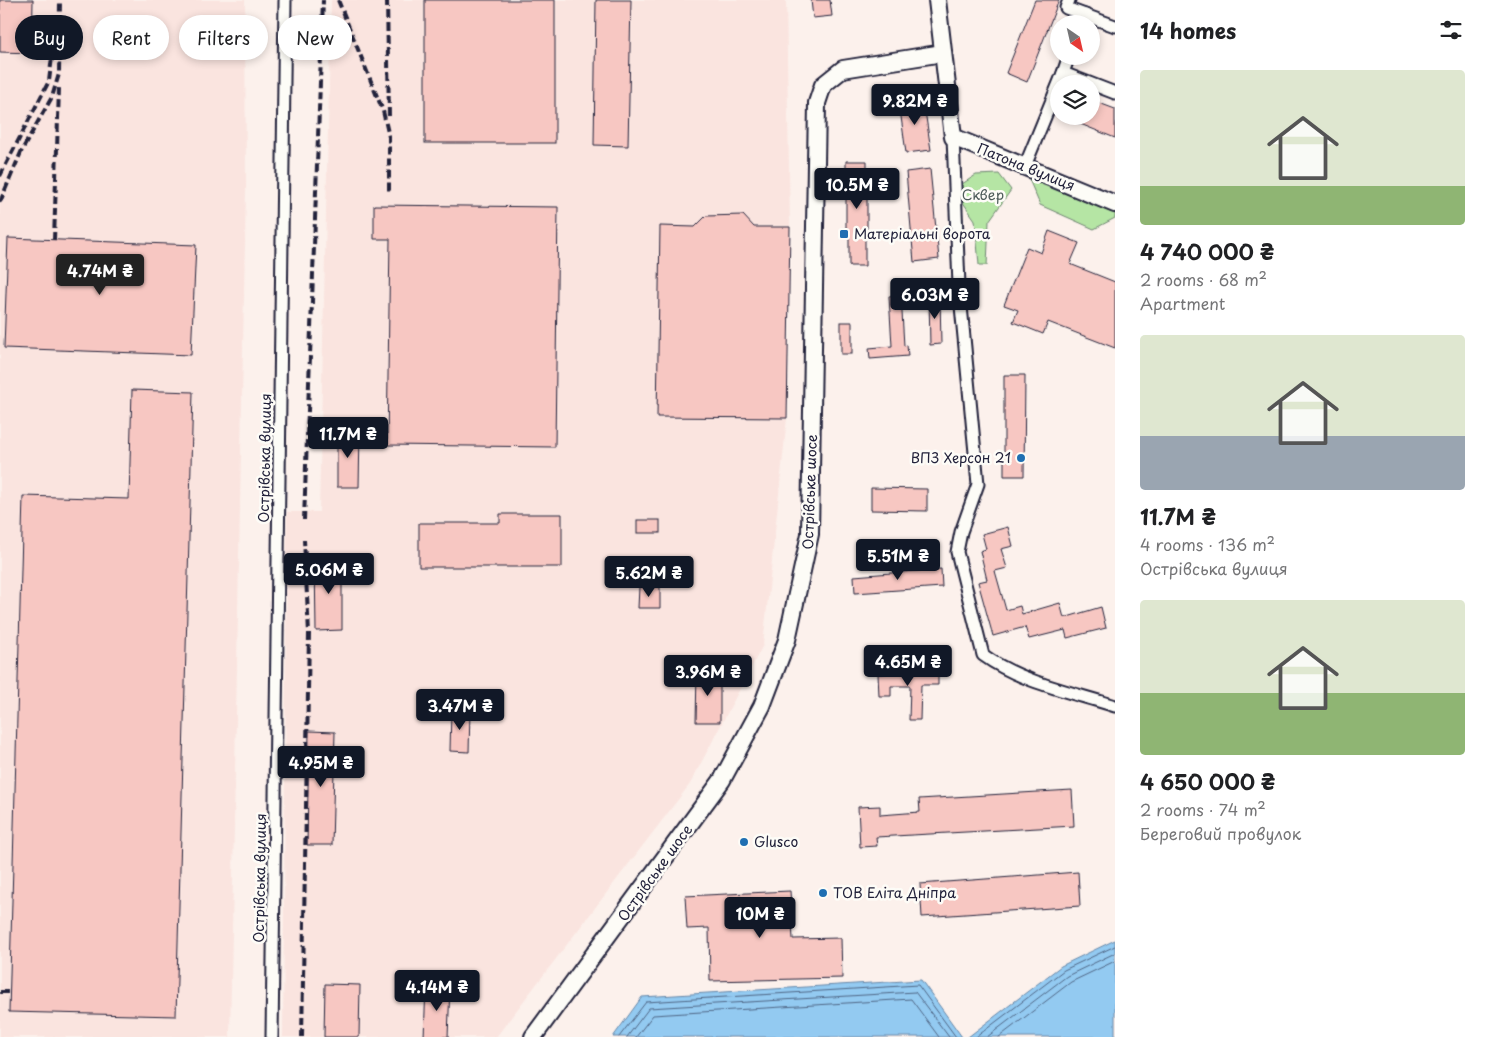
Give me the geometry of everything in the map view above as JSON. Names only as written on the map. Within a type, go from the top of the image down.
[{"type":"street","name":"Острівська вулиця","points":[[272,1037],[285,0]]},
{"type":"street","points":[[938,0],[953,137],[959,284],[978,484],[957,552],[982,655],[998,666],[1027,678],[1115,706]]},
{"type":"street","points":[[1069,0],[1066,8],[1076,15]]},
{"type":"street","points":[[1100,23],[1115,26]]},
{"type":"street","name":"Острівське шосе","points":[[533,1037],[722,780],[762,706],[787,640],[810,534],[817,103],[823,85],[843,69],[943,53]]},
{"type":"street","points":[[1025,166],[1066,65]]},
{"type":"street","points":[[1063,73],[1115,93]]},
{"type":"street","name":"Патона вулиця","points":[[953,137],[1115,204]]},
{"type":"shaded area","points":[[0,0],[245,0],[245,15],[179,15],[179,60],[245,60],[246,188],[230,1037],[0,1037]]},
{"type":"shaded area","points":[[331,0],[786,0],[790,227],[787,418],[763,645],[690,784],[496,1037],[283,1037],[287,512],[319,512],[330,60],[352,60],[352,15],[331,15]]},
{"type":"green space","name":"Сквер","points":[[999,174],[1011,190],[989,221],[987,265],[979,265],[975,220],[960,198],[962,184],[976,175]]},
{"type":"green space","points":[[1028,177],[1115,214],[1115,218],[1094,229],[1040,205]]},
{"type":"water","points":[[1115,940],[1115,1037],[968,1037],[1061,966]]},
{"type":"water","points":[[921,980],[962,1037],[613,1037],[642,997]]},
{"type":"building","points":[[0,0],[33,0],[33,15],[15,15],[15,52],[0,52]]},
{"type":"building","points":[[425,0],[555,0],[555,143],[425,143]]},
{"type":"building","points":[[596,0],[631,0],[628,146],[594,145]]},
{"type":"building","points":[[811,0],[830,0],[832,16],[813,18]]},
{"type":"building","points":[[1035,0],[1059,0],[1053,15],[1050,15],[1050,23],[1027,82],[1006,73]]},
{"type":"building","points":[[923,98],[931,150],[906,153],[899,102]]},
{"type":"building","points":[[1100,103],[1115,109],[1115,138],[1083,125],[1100,125]]},
{"type":"building","points":[[846,161],[867,161],[865,266],[849,266],[849,229],[846,229]]},
{"type":"building","points":[[930,169],[939,259],[914,262],[906,172]]},
{"type":"building","points":[[374,205],[558,207],[555,447],[387,445],[390,239],[374,239]]},
{"type":"building","points":[[743,215],[754,227],[790,227],[787,418],[657,417],[660,226],[695,227],[706,216]]},
{"type":"building","points":[[1049,231],[1079,243],[1070,264],[1115,282],[1115,348],[1048,322],[1043,334],[1013,322],[1018,310],[1004,305],[1027,247],[1041,253]]},
{"type":"building","points":[[8,238],[196,245],[191,355],[4,348]]},
{"type":"building","points":[[901,295],[904,346],[907,345],[908,356],[870,359],[869,348],[892,346],[889,296]]},
{"type":"building","points":[[929,296],[940,296],[941,344],[930,345]]},
{"type":"building","points":[[841,322],[852,322],[852,354],[841,354]]},
{"type":"building","points":[[1004,375],[1025,375],[1024,476],[1004,476]]},
{"type":"building","points":[[132,390],[193,392],[176,1016],[9,1012],[23,496],[129,499]]},
{"type":"building","points":[[337,430],[360,431],[359,487],[337,487]]},
{"type":"building","points":[[871,488],[927,489],[927,511],[871,510]]},
{"type":"building","points":[[500,514],[562,514],[562,567],[419,567],[419,523],[500,523]]},
{"type":"building","points":[[637,520],[660,520],[660,533],[637,533]]},
{"type":"building","points":[[1008,527],[1013,546],[1001,549],[1007,568],[995,571],[1006,610],[1020,606],[1022,614],[1060,603],[1064,618],[1101,607],[1106,628],[1067,638],[1065,630],[1029,639],[1025,627],[993,636],[978,582],[987,580],[980,551],[986,549],[982,534]]},
{"type":"building","points":[[315,559],[342,559],[342,630],[316,631]]},
{"type":"building","points":[[941,569],[942,587],[855,593],[854,576]]},
{"type":"building","points":[[639,587],[660,587],[660,608],[638,608]]},
{"type":"building","points":[[938,671],[938,685],[921,685],[920,720],[909,720],[910,686],[891,686],[891,696],[879,696],[878,674]]},
{"type":"building","points":[[697,672],[720,672],[720,722],[696,722]]},
{"type":"building","points":[[451,711],[470,711],[469,752],[450,751]]},
{"type":"building","points":[[309,731],[335,732],[332,845],[307,845]]},
{"type":"building","points":[[1072,790],[1074,826],[876,837],[877,846],[860,847],[858,807],[880,806],[880,815],[920,812],[919,799]]},
{"type":"building","points":[[1078,872],[1080,906],[922,917],[920,884]]},
{"type":"building","points":[[790,891],[793,939],[841,938],[842,978],[710,981],[709,928],[687,929],[685,896]]},
{"type":"building","points":[[325,984],[360,985],[359,1037],[324,1037]]},
{"type":"building","points":[[426,986],[450,987],[448,1037],[424,1037]]},
{"type":"railway","points":[[0,202],[22,150],[52,97],[59,74],[60,0]]},
{"type":"railway","points":[[304,520],[323,0]]},
{"type":"railway","points":[[338,0],[383,111],[389,137],[389,191]]},
{"type":"railway","points":[[387,0],[389,117]]},
{"type":"railway","points":[[0,176],[49,81],[52,60]]},
{"type":"railway","points":[[54,240],[59,88]]},
{"type":"railway","points":[[302,1037],[309,633],[304,540]]},
{"type":"railway","points":[[0,992],[10,992]]},
{"type":"place","name":"Матеріальні ворота","points":[[844,234]]},
{"type":"place","name":"ВПЗ Херсон 21","points":[[1021,458]]},
{"type":"place","name":"Glusco","points":[[744,842]]},
{"type":"place","name":"ТОВ Еліта Дніпра","points":[[823,893]]}]
